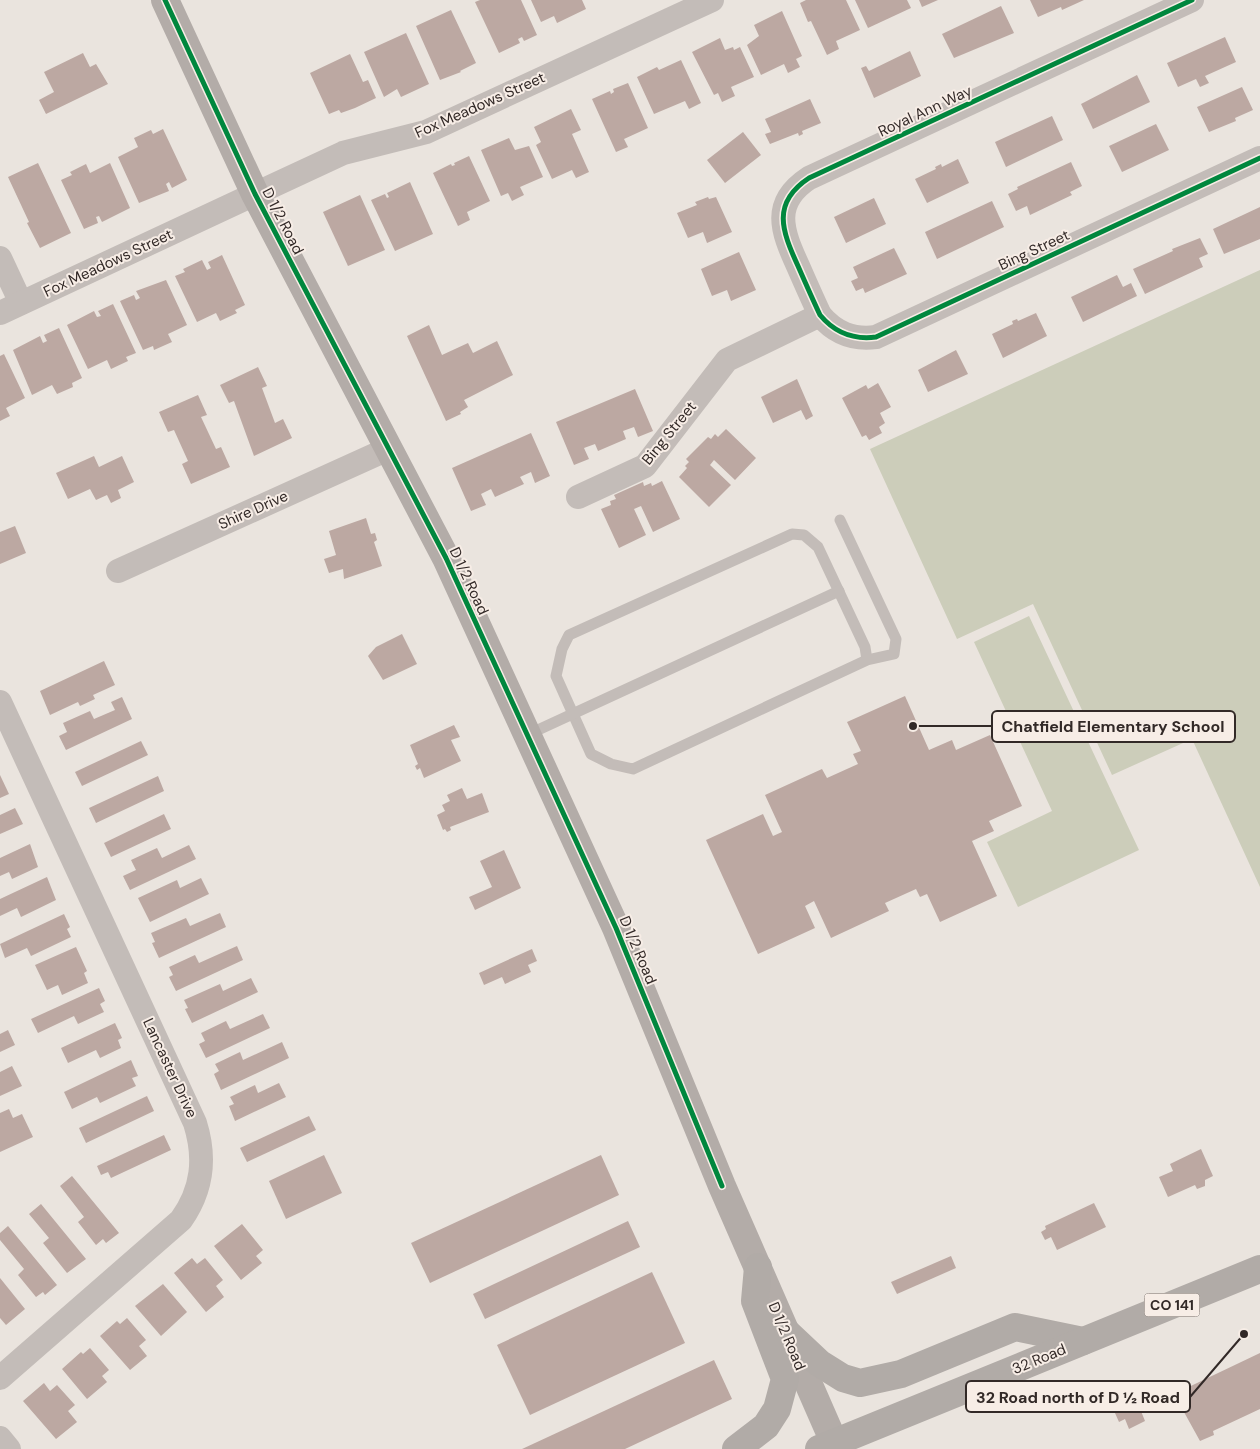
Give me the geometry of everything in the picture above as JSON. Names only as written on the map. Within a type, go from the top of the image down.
[{"type":"main road","name":"D 1/2 Road","points":[[165,0],[256,194],[446,558],[616,928],[722,1186],[785,1331],[830,1447]]},
{"type":"main road","points":[[736,1449],[766,1426],[777,1409],[785,1379],[755,1301],[758,1267]]},
{"type":"main road","name":"32 Road","points":[[830,1447],[1083,1340],[1260,1269]]},
{"type":"main road","points":[[785,1331],[819,1363],[844,1378],[860,1383],[901,1374],[1015,1327],[1083,1340]]},
{"type":"street","name":"Fox Meadows Street","points":[[0,313],[343,153],[426,132],[712,0]]},
{"type":"street","name":"Royal Ann Way","points":[[820,315],[785,237],[782,225],[787,201],[800,184],[1192,0]]},
{"type":"street","name":"Bing Street","points":[[578,497],[645,466],[727,360],[820,315],[842,334],[864,338],[876,337],[1260,158]]},
{"type":"street","points":[[0,258],[21,303]]},
{"type":"street","name":"Shire Drive","points":[[118,571],[388,448]]},
{"type":"street","name":"Lancaster Drive","points":[[0,702],[195,1123],[202,1154],[199,1185],[189,1209],[181,1220],[0,1378]]},
{"type":"street","points":[[0,1438],[9,1449]]},
{"type":"lane","points":[[840,520],[896,639],[894,654],[867,660],[633,769],[611,764],[591,754],[556,676],[562,649],[569,635],[792,534],[804,535],[818,547],[864,647],[867,660]]},
{"type":"lane","points":[[527,735],[838,591]]},
{"type":"green space","points":[[1260,270],[1260,887],[1192,739],[1112,775],[1033,604],[957,639],[870,449]]},
{"type":"green space","points":[[1029,616],[1139,850],[1018,907],[987,842],[1052,811],[974,642]]},
{"type":"building","points":[[480,0],[521,0],[537,35],[524,41],[522,37],[518,39],[520,43],[499,53],[475,2]]},
{"type":"building","points":[[531,0],[582,0],[586,9],[557,23],[554,16],[541,22]]},
{"type":"building","points":[[806,0],[846,0],[860,30],[836,41],[839,49],[827,55],[811,21],[808,22],[800,3]]},
{"type":"building","points":[[855,0],[907,0],[911,8],[868,28]]},
{"type":"building","points":[[919,0],[938,0],[922,7]]},
{"type":"building","points":[[1030,0],[1084,0],[1062,10],[1061,7],[1038,17]]},
{"type":"building","points":[[1001,6],[1014,33],[954,58],[942,34]]},
{"type":"building","points":[[451,10],[476,63],[461,72],[440,80],[416,26]]},
{"type":"building","points":[[782,11],[802,56],[796,59],[800,67],[788,73],[784,64],[761,75],[747,45],[759,36],[754,25]]},
{"type":"building","points":[[406,33],[429,84],[401,97],[397,89],[384,97],[364,52]]},
{"type":"building","points":[[1225,37],[1236,62],[1205,76],[1209,83],[1200,87],[1196,79],[1178,87],[1167,63]]},
{"type":"building","points":[[720,38],[725,50],[733,47],[734,50],[740,47],[754,77],[731,87],[735,96],[722,102],[718,93],[714,95],[692,52]]},
{"type":"building","points":[[910,51],[921,76],[874,98],[861,68],[866,66],[869,71]]},
{"type":"building","points":[[83,53],[90,67],[96,64],[108,84],[46,114],[39,100],[54,92],[44,72]]},
{"type":"building","points":[[350,54],[363,82],[368,80],[376,98],[341,113],[339,110],[329,114],[310,73]]},
{"type":"building","points":[[681,60],[701,103],[689,109],[685,101],[654,114],[637,77],[657,67],[659,70]]},
{"type":"building","points":[[1137,75],[1150,102],[1093,129],[1081,104]]},
{"type":"building","points":[[628,83],[648,128],[624,139],[628,147],[616,152],[592,99],[610,91],[611,94],[614,92],[613,89]]},
{"type":"building","points":[[1242,87],[1253,110],[1235,118],[1236,121],[1209,132],[1197,107]]},
{"type":"building","points":[[810,99],[821,123],[802,131],[803,134],[799,136],[798,133],[770,144],[765,134],[771,132],[765,119]]},
{"type":"building","points":[[571,109],[581,130],[572,134],[589,172],[576,178],[572,170],[552,179],[536,145],[541,142],[534,127]]},
{"type":"building","points":[[1052,116],[1063,140],[1006,167],[995,142]]},
{"type":"building","points":[[1156,124],[1169,150],[1122,172],[1109,146]]},
{"type":"building","points":[[163,129],[187,180],[172,188],[169,182],[166,184],[169,191],[139,203],[118,157],[138,147],[134,138],[151,130],[153,134]]},
{"type":"building","points":[[743,132],[761,155],[725,183],[707,160]]},
{"type":"building","points":[[509,138],[515,150],[529,146],[543,177],[520,187],[524,195],[512,201],[508,193],[501,196],[481,150]]},
{"type":"building","points":[[469,156],[490,201],[467,212],[470,220],[458,226],[433,173],[451,164],[452,166],[455,165],[454,163]]},
{"type":"building","points":[[958,159],[969,183],[927,203],[915,179],[936,169],[935,167],[941,164],[942,167]]},
{"type":"building","points":[[1071,162],[1082,186],[1070,192],[1072,195],[1030,215],[1027,206],[1016,211],[1008,194],[1018,189],[1017,187]]},
{"type":"building","points":[[38,163],[71,233],[40,248],[27,223],[29,222],[8,177]]},
{"type":"building","points":[[110,163],[130,208],[102,222],[99,216],[96,217],[98,223],[84,229],[61,180],[72,175],[70,172],[86,164],[90,173]]},
{"type":"building","points":[[410,182],[433,234],[395,251],[371,200],[385,194],[387,198],[389,197],[387,193]]},
{"type":"building","points":[[360,195],[385,250],[348,266],[323,212]]},
{"type":"building","points":[[708,197],[709,199],[716,197],[732,232],[707,243],[703,232],[688,238],[677,213],[697,205],[695,202]]},
{"type":"building","points":[[874,198],[886,224],[846,243],[834,217]]},
{"type":"building","points":[[992,201],[1004,227],[937,259],[925,232]]},
{"type":"building","points":[[1260,207],[1260,239],[1224,254],[1213,229]]},
{"type":"building","points":[[1200,238],[1208,254],[1199,258],[1203,267],[1145,294],[1133,269],[1173,251],[1172,249]]},
{"type":"building","points":[[894,248],[907,274],[865,293],[863,288],[856,291],[851,281],[858,278],[853,267]]},
{"type":"building","points":[[739,252],[756,290],[731,301],[727,290],[712,296],[701,269]]},
{"type":"building","points":[[222,255],[245,305],[235,310],[237,313],[220,321],[216,313],[197,322],[175,276],[185,272],[183,269],[202,260],[207,270],[211,268],[208,262]]},
{"type":"building","points":[[1117,275],[1123,287],[1131,283],[1137,296],[1083,322],[1071,297]]},
{"type":"building","points":[[166,280],[187,325],[168,334],[172,342],[154,350],[153,346],[143,350],[120,301],[134,295],[136,300],[140,298],[136,291]]},
{"type":"building","points":[[113,304],[136,353],[126,357],[128,361],[111,369],[107,360],[88,369],[67,325],[94,311],[97,317],[101,316],[98,311]]},
{"type":"building","points":[[1036,313],[1047,336],[1003,358],[992,334],[1013,324],[1012,321],[1017,319],[1018,321]]},
{"type":"building","points":[[429,325],[442,355],[468,343],[473,353],[497,341],[513,375],[464,400],[468,407],[460,412],[461,414],[446,421],[407,336]]},
{"type":"building","points":[[59,328],[82,378],[72,383],[73,387],[57,394],[52,385],[32,395],[13,350],[40,336],[43,343],[47,341],[44,335]]},
{"type":"building","points":[[956,350],[968,374],[928,392],[918,370]]},
{"type":"building","points":[[4,354],[25,398],[6,408],[10,416],[0,421],[0,356]]},
{"type":"building","points":[[258,367],[267,386],[262,388],[275,423],[283,419],[292,438],[254,456],[234,401],[229,403],[220,385]]},
{"type":"building","points":[[797,379],[813,416],[806,420],[801,410],[773,423],[761,397]]},
{"type":"building","points":[[878,383],[891,407],[880,413],[885,423],[879,427],[882,433],[869,440],[866,435],[862,437],[842,398],[866,385],[868,389]]},
{"type":"building","points":[[635,389],[653,431],[638,437],[634,427],[623,431],[626,439],[598,451],[595,444],[584,448],[589,459],[574,465],[556,422]]},
{"type":"building","points":[[198,395],[207,415],[201,417],[216,449],[221,447],[230,467],[191,484],[182,464],[188,461],[174,430],[168,432],[159,412]]},
{"type":"building","points":[[726,429],[756,458],[735,480],[714,460],[710,465],[731,485],[709,507],[679,477],[687,468],[685,466],[689,462],[686,459],[708,437],[711,439],[715,434],[718,437]]},
{"type":"building","points":[[531,433],[550,476],[535,483],[531,472],[520,477],[524,484],[495,497],[491,489],[481,494],[486,505],[471,511],[452,468]]},
{"type":"building","points":[[94,456],[99,467],[122,456],[134,482],[118,490],[121,498],[111,503],[107,495],[96,500],[90,489],[68,499],[56,473]]},
{"type":"building","points":[[662,481],[680,519],[653,532],[641,506],[634,509],[646,535],[619,548],[601,509],[611,505],[610,501],[616,499],[614,495],[643,482],[644,486],[651,483],[652,486]]},
{"type":"building","points":[[366,518],[371,534],[375,533],[377,540],[374,542],[382,566],[344,579],[343,569],[329,573],[324,559],[336,555],[329,531]]},
{"type":"building","points":[[15,526],[26,553],[0,564],[0,532]]},
{"type":"building","points":[[402,634],[417,664],[383,680],[368,656],[376,647]]},
{"type":"building","points":[[104,661],[115,685],[93,695],[95,699],[80,706],[78,702],[50,715],[40,691]]},
{"type":"building","points":[[905,696],[929,750],[952,740],[956,750],[990,735],[1022,806],[989,821],[994,831],[972,841],[997,896],[940,922],[927,894],[920,897],[916,889],[885,903],[889,911],[831,938],[814,901],[805,906],[815,928],[758,954],[706,840],[763,814],[773,836],[782,832],[765,795],[822,769],[827,778],[858,764],[853,754],[861,751],[847,722]]},
{"type":"building","points":[[122,697],[132,719],[66,750],[59,736],[67,732],[63,723],[90,711],[94,719],[115,710],[111,702]]},
{"type":"building","points":[[454,725],[460,737],[451,740],[461,761],[424,778],[420,768],[417,770],[415,766],[418,764],[410,745]]},
{"type":"building","points":[[141,741],[148,755],[82,786],[75,772]]},
{"type":"building","points":[[0,775],[9,794],[0,798]]},
{"type":"building","points":[[158,776],[164,791],[96,823],[89,808]]},
{"type":"building","points":[[462,788],[467,799],[482,793],[489,812],[450,827],[451,830],[447,832],[445,829],[443,830],[437,815],[445,811],[442,805],[450,801],[447,795]]},
{"type":"building","points":[[15,808],[23,824],[0,834],[0,815]]},
{"type":"building","points":[[164,814],[171,829],[111,857],[104,843]]},
{"type":"building","points":[[30,844],[38,867],[12,879],[9,872],[0,876],[0,858]]},
{"type":"building","points":[[189,845],[196,859],[130,890],[123,876],[136,870],[131,860],[157,848],[162,858]]},
{"type":"building","points":[[504,850],[521,888],[475,910],[469,897],[492,887],[480,861]]},
{"type":"building","points":[[47,877],[56,900],[21,917],[17,908],[0,916],[0,899]]},
{"type":"building","points":[[201,878],[209,894],[150,922],[138,898],[177,880],[180,888]]},
{"type":"building","points":[[220,913],[226,927],[159,958],[152,943],[155,942],[151,933],[186,918],[190,926]]},
{"type":"building","points":[[64,914],[70,927],[67,929],[71,937],[31,956],[27,948],[5,958],[0,944]]},
{"type":"building","points":[[237,946],[243,960],[176,991],[169,977],[173,975],[169,967],[195,955],[199,963]]},
{"type":"building","points":[[76,947],[87,971],[84,973],[88,983],[62,995],[58,985],[47,990],[35,965]]},
{"type":"building","points":[[532,949],[537,961],[528,965],[531,972],[505,984],[502,977],[484,985],[479,973]]},
{"type":"building","points":[[251,978],[258,992],[192,1023],[185,1009],[188,1008],[184,1000],[220,984],[223,991]]},
{"type":"building","points":[[99,988],[105,1001],[100,1004],[104,1012],[78,1024],[74,1016],[38,1033],[31,1019]]},
{"type":"building","points":[[263,1014],[270,1028],[206,1058],[199,1044],[205,1041],[201,1033],[226,1021],[230,1029]]},
{"type":"building","points":[[115,1023],[122,1038],[118,1040],[121,1048],[100,1058],[96,1050],[68,1063],[61,1048]]},
{"type":"building","points":[[8,1030],[15,1045],[0,1052],[0,1034]]},
{"type":"building","points":[[282,1042],[289,1058],[221,1090],[214,1074],[219,1071],[215,1064],[240,1052],[243,1060]]},
{"type":"building","points":[[131,1060],[138,1076],[132,1078],[136,1086],[100,1103],[97,1097],[72,1109],[64,1092]]},
{"type":"building","points":[[12,1066],[22,1086],[0,1096],[0,1072]]},
{"type":"building","points":[[279,1083],[286,1097],[235,1121],[229,1106],[234,1104],[230,1097],[255,1085],[258,1093]]},
{"type":"building","points":[[147,1096],[154,1111],[86,1143],[79,1128]]},
{"type":"building","points":[[9,1109],[13,1118],[22,1114],[33,1137],[0,1152],[0,1113]]},
{"type":"building","points":[[309,1116],[316,1130],[247,1162],[240,1148]]},
{"type":"building","points":[[164,1135],[171,1150],[111,1178],[108,1172],[101,1175],[97,1166]]},
{"type":"building","points":[[1201,1149],[1213,1176],[1205,1180],[1205,1186],[1197,1189],[1195,1185],[1168,1197],[1159,1177],[1173,1171],[1170,1164]]},
{"type":"building","points":[[324,1155],[342,1193],[286,1219],[269,1181]]},
{"type":"building","points":[[601,1155],[619,1195],[430,1283],[411,1243]]},
{"type":"building","points":[[72,1176],[119,1233],[106,1243],[103,1239],[96,1245],[78,1222],[84,1217],[60,1186]]},
{"type":"building","points":[[1094,1203],[1106,1227],[1057,1250],[1051,1237],[1045,1240],[1041,1232],[1046,1229],[1045,1226]]},
{"type":"building","points":[[41,1204],[86,1259],[67,1273],[43,1243],[49,1238],[29,1214]]},
{"type":"building","points":[[628,1221],[640,1247],[485,1319],[473,1294]]},
{"type":"building","points":[[242,1224],[263,1250],[256,1256],[262,1263],[241,1280],[214,1246]]},
{"type":"building","points":[[8,1226],[57,1285],[45,1295],[43,1292],[36,1297],[18,1275],[24,1269],[0,1240],[0,1233]]},
{"type":"building","points":[[951,1256],[956,1268],[897,1294],[891,1282]]},
{"type":"building","points":[[192,1258],[197,1264],[205,1258],[223,1280],[216,1286],[224,1297],[206,1312],[174,1273]]},
{"type":"building","points":[[652,1272],[685,1343],[530,1415],[497,1345]]},
{"type":"building","points":[[0,1278],[25,1309],[6,1325],[0,1318]]},
{"type":"building","points":[[163,1284],[187,1312],[161,1336],[135,1306]]},
{"type":"building","points":[[127,1318],[146,1340],[139,1346],[147,1356],[130,1370],[100,1336],[117,1321],[120,1324]]},
{"type":"building","points":[[90,1348],[109,1370],[102,1376],[107,1382],[87,1399],[62,1369],[81,1352],[83,1354]]},
{"type":"building","points":[[1260,1353],[1260,1409],[1213,1431],[1214,1435],[1200,1441],[1174,1394]]},
{"type":"building","points":[[714,1360],[732,1399],[625,1449],[522,1449]]},
{"type":"building","points":[[44,1383],[50,1391],[57,1385],[75,1405],[68,1411],[77,1422],[56,1439],[23,1401]]},
{"type":"building","points":[[1130,1384],[1145,1421],[1129,1429],[1125,1419],[1119,1422],[1107,1395]]},
{"type":"cycle path","points":[[165,0],[255,194],[446,558],[616,928],[722,1186]]},
{"type":"cycle path","points":[[1192,0],[809,178],[789,197],[785,208],[783,218],[784,229],[792,253],[820,315],[838,331],[845,334],[868,338],[876,337],[1260,158]]},
{"type":"place","name":"Chatfield Elementary School","points":[[913,726]]},
{"type":"place","name":"32 Road north of D ½ Road","points":[[1244,1334]]}]
